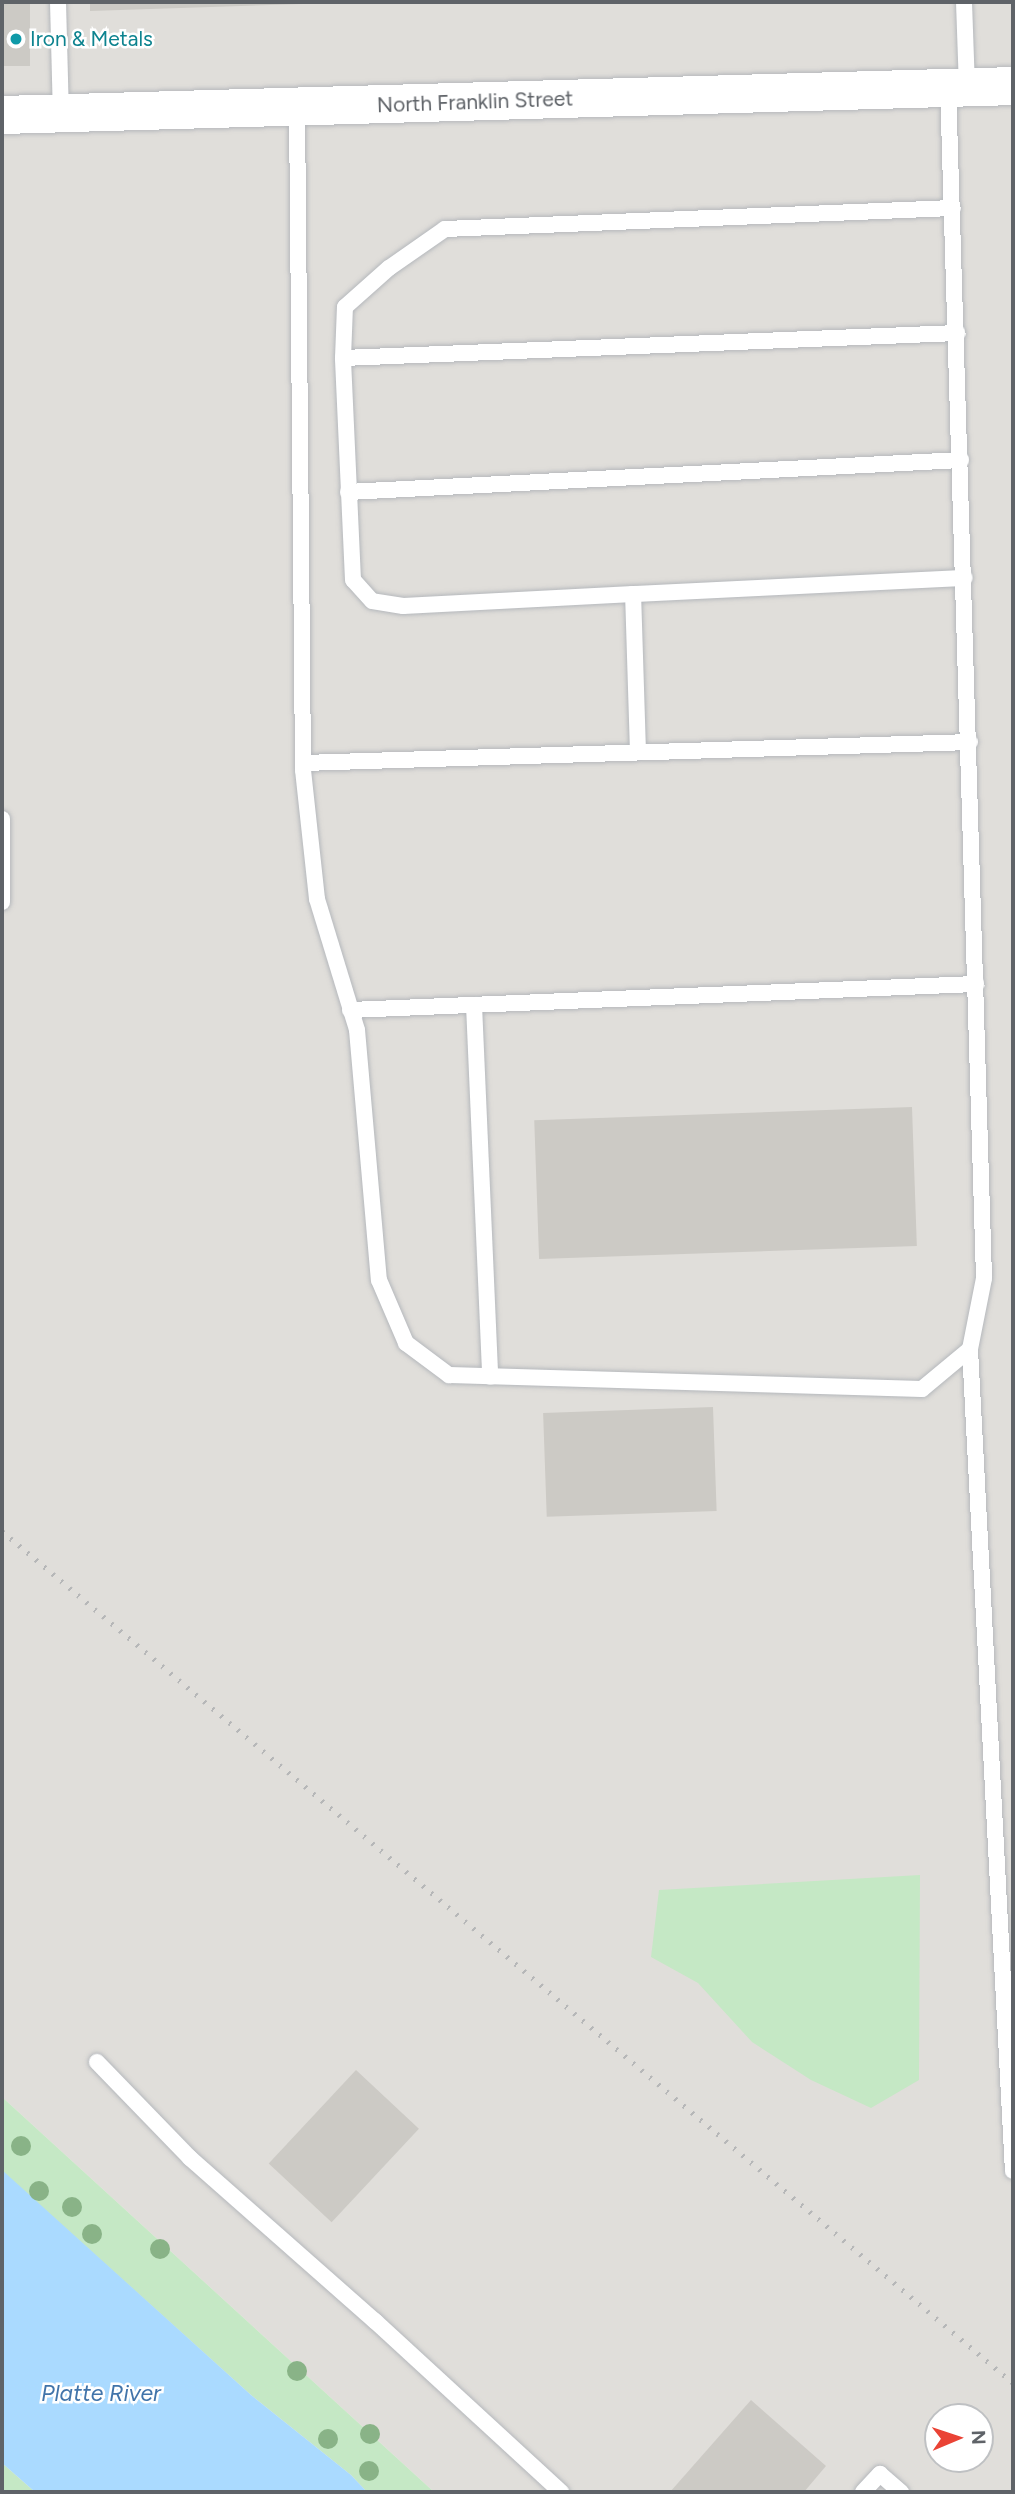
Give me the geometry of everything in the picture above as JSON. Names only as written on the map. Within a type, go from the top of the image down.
[{"type":"street","name":"North Franklin Street","points":[[2,115],[1013,86]]},
{"type":"lane","points":[[58,2],[61,113]]},
{"type":"lane","points":[[964,2],[953,208],[984,1278],[970,1349],[1013,2171]]},
{"type":"lane","points":[[298,107],[303,763],[317,899],[356,1030],[379,1280],[406,1343],[449,1375],[922,1389],[970,1349]]},
{"type":"lane","points":[[953,208],[445,229],[388,268],[345,307],[348,492],[353,580],[372,601],[403,606],[965,578]]},
{"type":"lane","points":[[344,358],[957,333]]},
{"type":"lane","points":[[348,492],[961,460]]},
{"type":"lane","points":[[632,594],[638,752]]},
{"type":"lane","points":[[303,763],[970,742]]},
{"type":"lane","points":[[2,819],[2,902]]},
{"type":"lane","points":[[350,1010],[976,984]]},
{"type":"lane","points":[[474,1005],[490,1377]]},
{"type":"lane","points":[[96,2062],[190,2158],[375,2321],[561,2492]]},
{"type":"lane","points":[[863,2492],[880,2474],[901,2492]]},
{"type":"shaded area","points":[[2,2],[1013,2],[1013,2492],[434,2492],[2,2097]]},
{"type":"green space","points":[[920,1875],[919,2080],[871,2108],[811,2080],[752,2042],[698,1983],[651,1957],[659,1890]]},
{"type":"green space","points":[[2,2097],[434,2492],[367,2492],[351,2475],[251,2395],[2,2171]]},
{"type":"green space","points":[[2,2463],[35,2492],[2,2492]]},
{"type":"water","name":"Platte River","points":[[2,2170],[251,2395],[351,2475],[367,2492],[35,2492],[2,2463]]},
{"type":"building","name":"Iron & Metals","points":[[2,2],[30,2],[30,66],[2,66]]},
{"type":"building","points":[[90,2],[302,2],[302,4],[90,11]]},
{"type":"building","points":[[912,1107],[917,1246],[539,1259],[534,1120]]},
{"type":"building","points":[[713,1407],[717,1511],[547,1517],[543,1413]]},
{"type":"building","points":[[356,2070],[419,2129],[332,2222],[269,2164]]},
{"type":"building","points":[[751,2400],[826,2466],[804,2492],[670,2492]]},
{"type":"railway","points":[[2,1531],[1013,2383]]},
{"type":"place","name":"Iron & Metals","points":[[16,39]]}]
